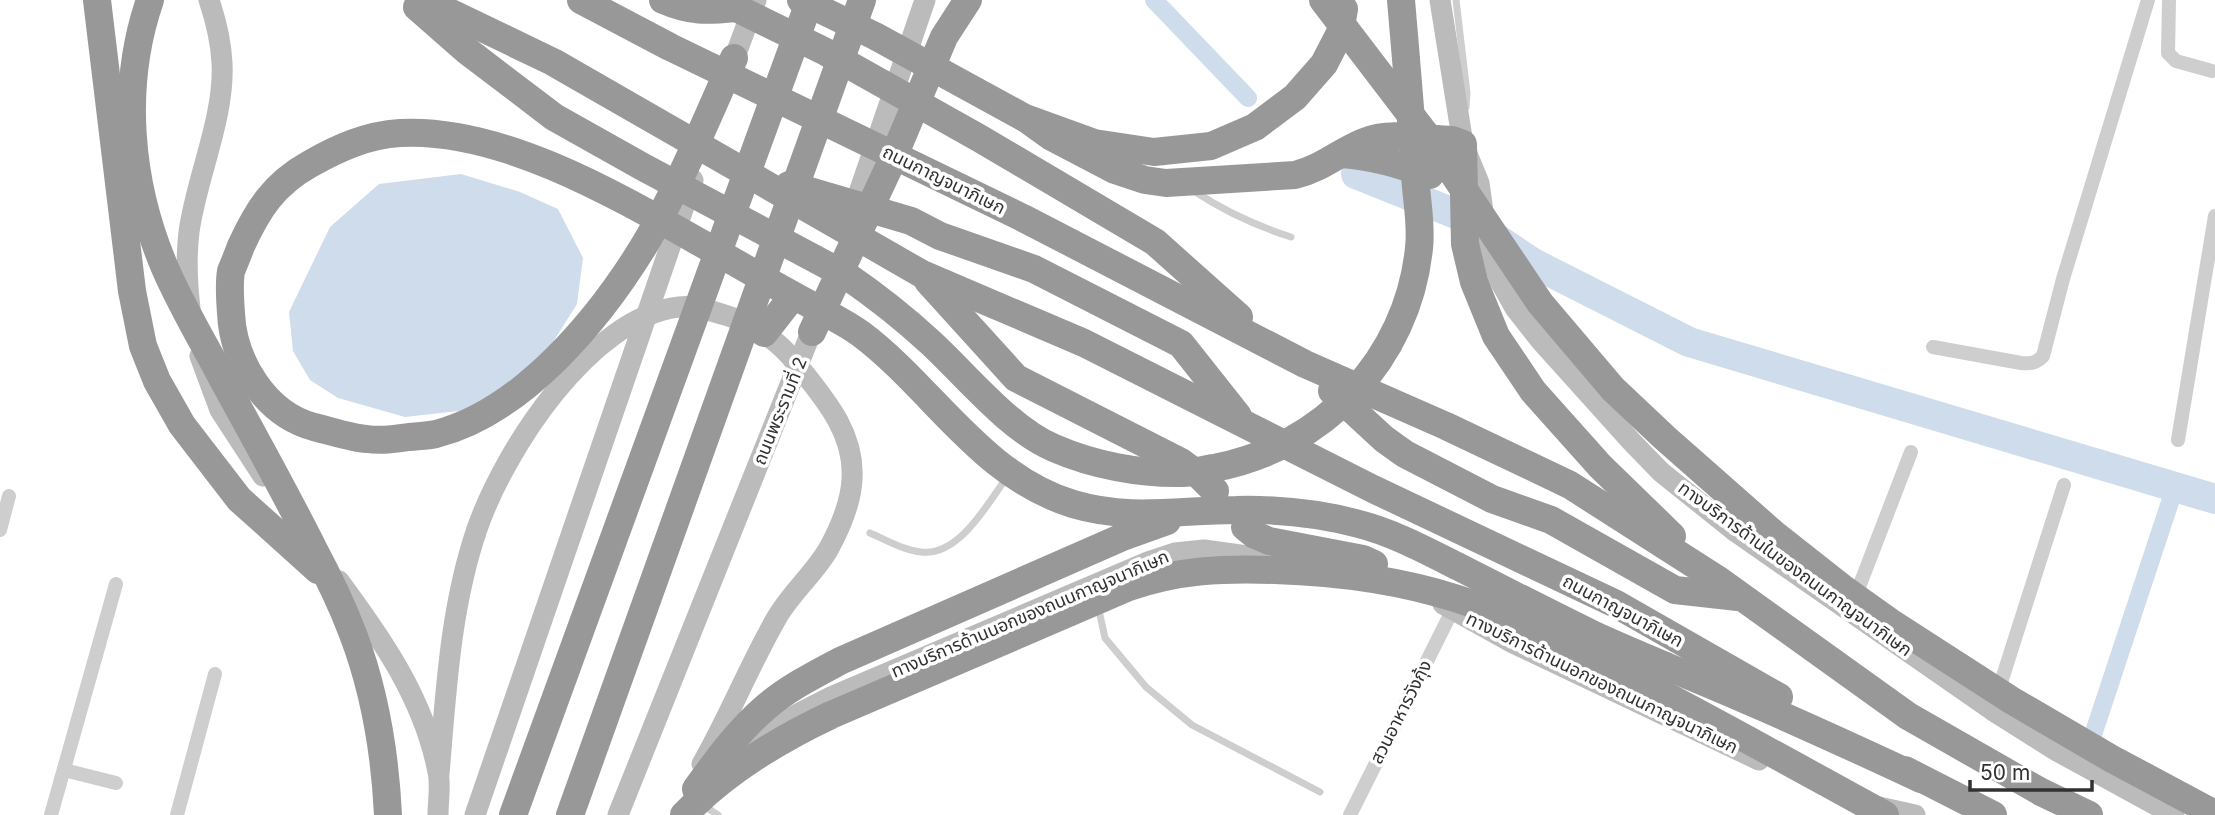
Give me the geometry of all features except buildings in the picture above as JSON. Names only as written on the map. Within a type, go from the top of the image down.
[{"type":"highway","points":[[97,0],[132,291],[143,346],[158,381],[182,425],[239,499],[358,606]]},
{"type":"highway","points":[[150,0],[138,46],[132,106],[135,159],[143,204],[173,286],[293,507],[353,633],[379,726],[388,815]]},
{"type":"highway","points":[[410,0],[466,50],[554,117],[681,232]]},
{"type":"highway","name":"ถนนกาญจนาภิเษก","points":[[425,0],[553,62],[922,274],[1084,343],[1373,489],[1616,604],[1921,779],[1993,815]]},
{"type":"highway","name":"ถนนกาญจนาภิเษก","points":[[581,0],[670,47],[1023,218],[1305,364],[1446,426],[1570,485],[1717,579],[1908,716],[2041,792],[2089,815]]},
{"type":"highway","points":[[663,0],[688,10],[703,11],[737,3],[979,138],[1155,242],[1267,343]]},
{"type":"highway","points":[[802,0],[875,36],[1024,118],[1050,136],[1115,170],[1144,180],[1180,182],[1295,175],[1313,171],[1352,148],[1379,137],[1452,140],[1463,144],[1469,191],[1465,244],[1474,282],[1496,336],[1533,391],[1600,466],[1717,579]]},
{"type":"highway","points":[[513,815],[810,0]]},
{"type":"highway","points":[[570,815],[862,0]]},
{"type":"highway","points":[[812,332],[891,163],[944,37],[968,0]]},
{"type":"highway","points":[[1323,0],[1436,148],[1540,303],[1605,379],[1665,439],[1801,556],[1890,622],[2021,706],[2215,814]]},
{"type":"highway","points":[[1024,118],[1094,142],[1154,152],[1211,146],[1255,127],[1294,97],[1324,64],[1340,33],[1346,0]]},
{"type":"highway","points":[[554,117],[847,276],[882,301],[930,342],[1002,412],[1052,447],[1098,463],[1142,471],[1185,473],[1231,465],[1267,453],[1318,424],[1352,396],[1372,372],[1394,336],[1412,289],[1419,246],[1401,0]]},
{"type":"highway","points":[[826,52],[875,36]]},
{"type":"highway","points":[[734,58],[649,237],[631,265],[576,337],[540,375],[477,418],[436,434],[367,439],[301,424],[276,408],[256,384],[237,353],[231,319],[231,270],[264,202],[291,174],[334,149],[366,139],[400,133],[446,135],[520,152],[617,196],[681,232],[793,296],[858,331],[978,446],[1021,482],[1071,504],[1128,514],[1221,510],[1311,513],[1367,526],[1420,547],[1598,637],[1749,701],[1921,779]]},
{"type":"highway","points":[[1352,148],[1365,155],[1449,181],[1469,191]]},
{"type":"highway","name":"ถนนกาญจนาภิเษก","points":[[741,170],[911,221],[940,236],[1034,269],[1181,344],[1244,424]]},
{"type":"highway","points":[[922,274],[1016,379],[1181,462],[1200,476],[1221,510],[1255,535],[1269,541],[1363,559],[1410,579],[1450,607]]},
{"type":"highway","points":[[764,332],[793,296]]},
{"type":"highway","name":"ถนนกาญจนาภิเษก","points":[[1305,364],[1366,424],[1405,454],[1492,499],[1551,520],[1675,590],[1742,597]]},
{"type":"highway","points":[[684,812],[737,736],[766,707],[800,683],[839,661],[1125,536],[1151,526],[1221,510]]},
{"type":"highway","points":[[684,812],[761,752],[831,715],[1129,587],[1174,574],[1223,569],[1285,570],[1351,576],[1419,588],[1493,611],[1529,625],[1644,684],[1885,815]]},
{"type":"main road","points":[[209,0],[218,28],[223,65],[219,100],[189,232],[187,281],[193,334],[220,410],[257,468],[387,648],[410,690],[430,740],[439,774]]},
{"type":"main road","name":"ถนนพระรามที่ 2","points":[[618,815],[812,332],[926,0]]},
{"type":"main road","points":[[1440,0],[1463,144]]},
{"type":"main road","points":[[475,815],[734,58],[737,3]]},
{"type":"main road","name":"ทางบริการด้านในของถนนกาญจนาภิเษก","points":[[1469,191],[1496,274],[1515,308],[1541,341],[1661,472],[1736,532],[1992,710],[2057,751],[2174,815]]},
{"type":"main road","points":[[438,815],[448,665],[464,572],[477,527],[496,483],[541,410],[569,375],[594,351],[621,330],[649,314],[681,306],[732,317],[764,332],[788,353],[835,415],[850,446],[852,480],[844,515],[828,550],[776,617],[684,812]]},
{"type":"main road","name":"ทางบริการด้านนอกของถนนกาญจนาภิเษก","points":[[684,812],[737,755],[765,732],[796,714],[1094,584],[1175,553],[1205,550],[1308,566],[1450,607],[1513,643],[1836,797],[1915,815]]},
{"type":"street","points":[[1933,347],[2031,364],[2043,356],[2063,278],[2148,0]]},
{"type":"street","points":[[2169,0],[2168,53],[2176,61],[2212,71]]},
{"type":"street","points":[[2178,440],[2215,216]]},
{"type":"street","points":[[1849,611],[1911,452]]},
{"type":"street","points":[[1992,710],[2064,485]]},
{"type":"street","points":[[0,530],[9,496]]},
{"type":"street","points":[[51,815],[116,584]]},
{"type":"street","name":"สวนอาหารวังกุ้ง","points":[[1350,815],[1450,607]]},
{"type":"street","points":[[177,815],[215,674]]},
{"type":"street","points":[[64,770],[116,783]]},
{"type":"lane","points":[[1456,0],[1467,93],[1463,144]]},
{"type":"lane","points":[[1180,182],[1224,209],[1266,229],[1291,237]]},
{"type":"lane","points":[[870,533],[923,553],[939,550],[955,542],[972,526],[1010,473]]},
{"type":"lane","points":[[1094,584],[1105,638],[1146,687],[1192,725],[1320,792]]},
{"type":"lane","points":[[684,812],[718,815]]},
{"type":"water","points":[[461,174],[520,192],[558,209],[583,258],[577,304],[548,350],[508,388],[467,410],[405,417],[338,398],[310,380],[293,351],[289,312],[330,227],[379,184]]},
{"type":"waterway","points":[[1154,0],[1248,98]]},
{"type":"waterway","points":[[1356,174],[1466,218],[1533,263],[1689,342],[2215,499]]},
{"type":"waterway","points":[[2092,738],[2175,487]]}]
